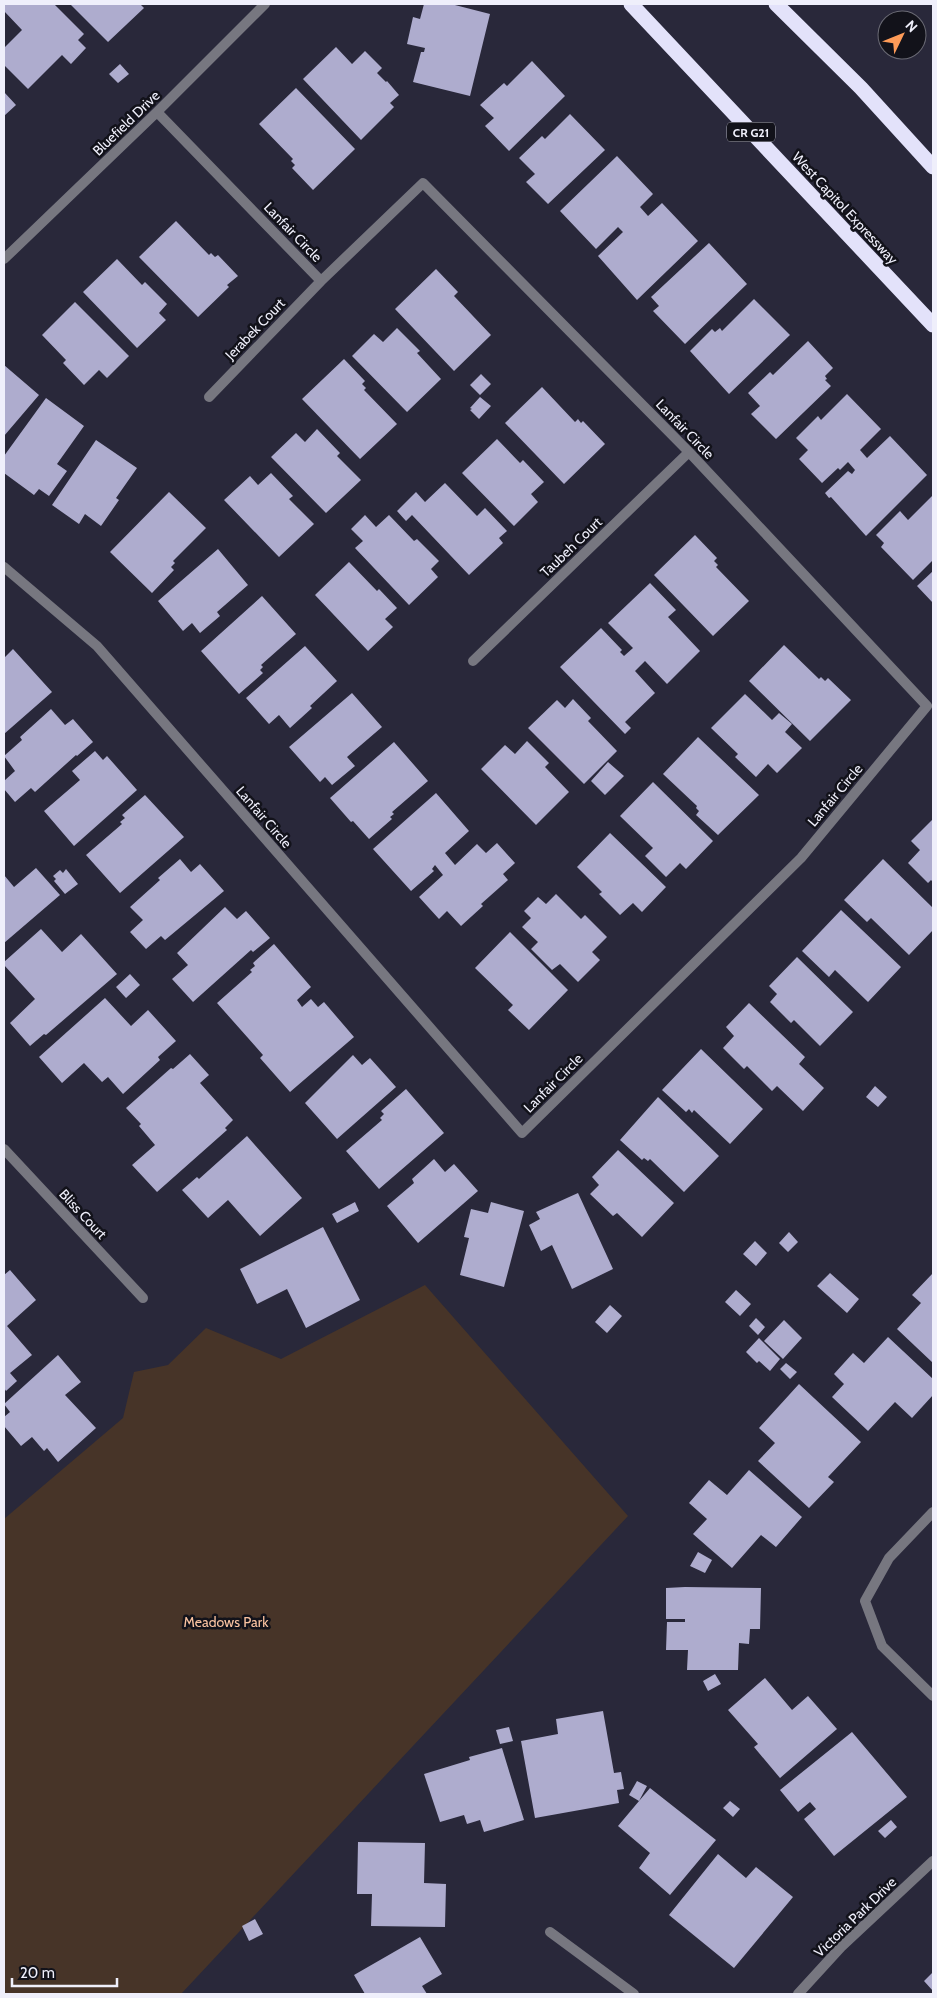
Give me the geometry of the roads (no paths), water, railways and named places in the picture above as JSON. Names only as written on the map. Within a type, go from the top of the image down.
[{"type":"highway","name":"West Capitol Expressway","points":[[631,4],[933,325]]},
{"type":"highway","points":[[776,4],[861,88],[933,167]]},
{"type":"street","name":"Bluefield Drive","points":[[4,259],[157,112],[265,4]]},
{"type":"street","name":"Lanfair Circle","points":[[4,567],[96,646],[522,1133],[801,858],[927,706],[689,452],[423,183],[321,281],[157,112]]},
{"type":"street","name":"Jerabek Court","points":[[209,397],[321,281]]},
{"type":"street","name":"Taubeh Court","points":[[473,661],[689,452]]},
{"type":"street","name":"Bliss Court","points":[[4,1149],[143,1298]]},
{"type":"street","points":[[933,1512],[889,1558],[865,1601],[882,1646],[933,1696]]},
{"type":"street","name":"Victoria Park Drive","points":[[798,1994],[841,1947],[933,1860]]},
{"type":"street","points":[[550,1932],[634,1994]]},
{"type":"park label","name":"Meadows Park","points":[[226,1622]]}]
